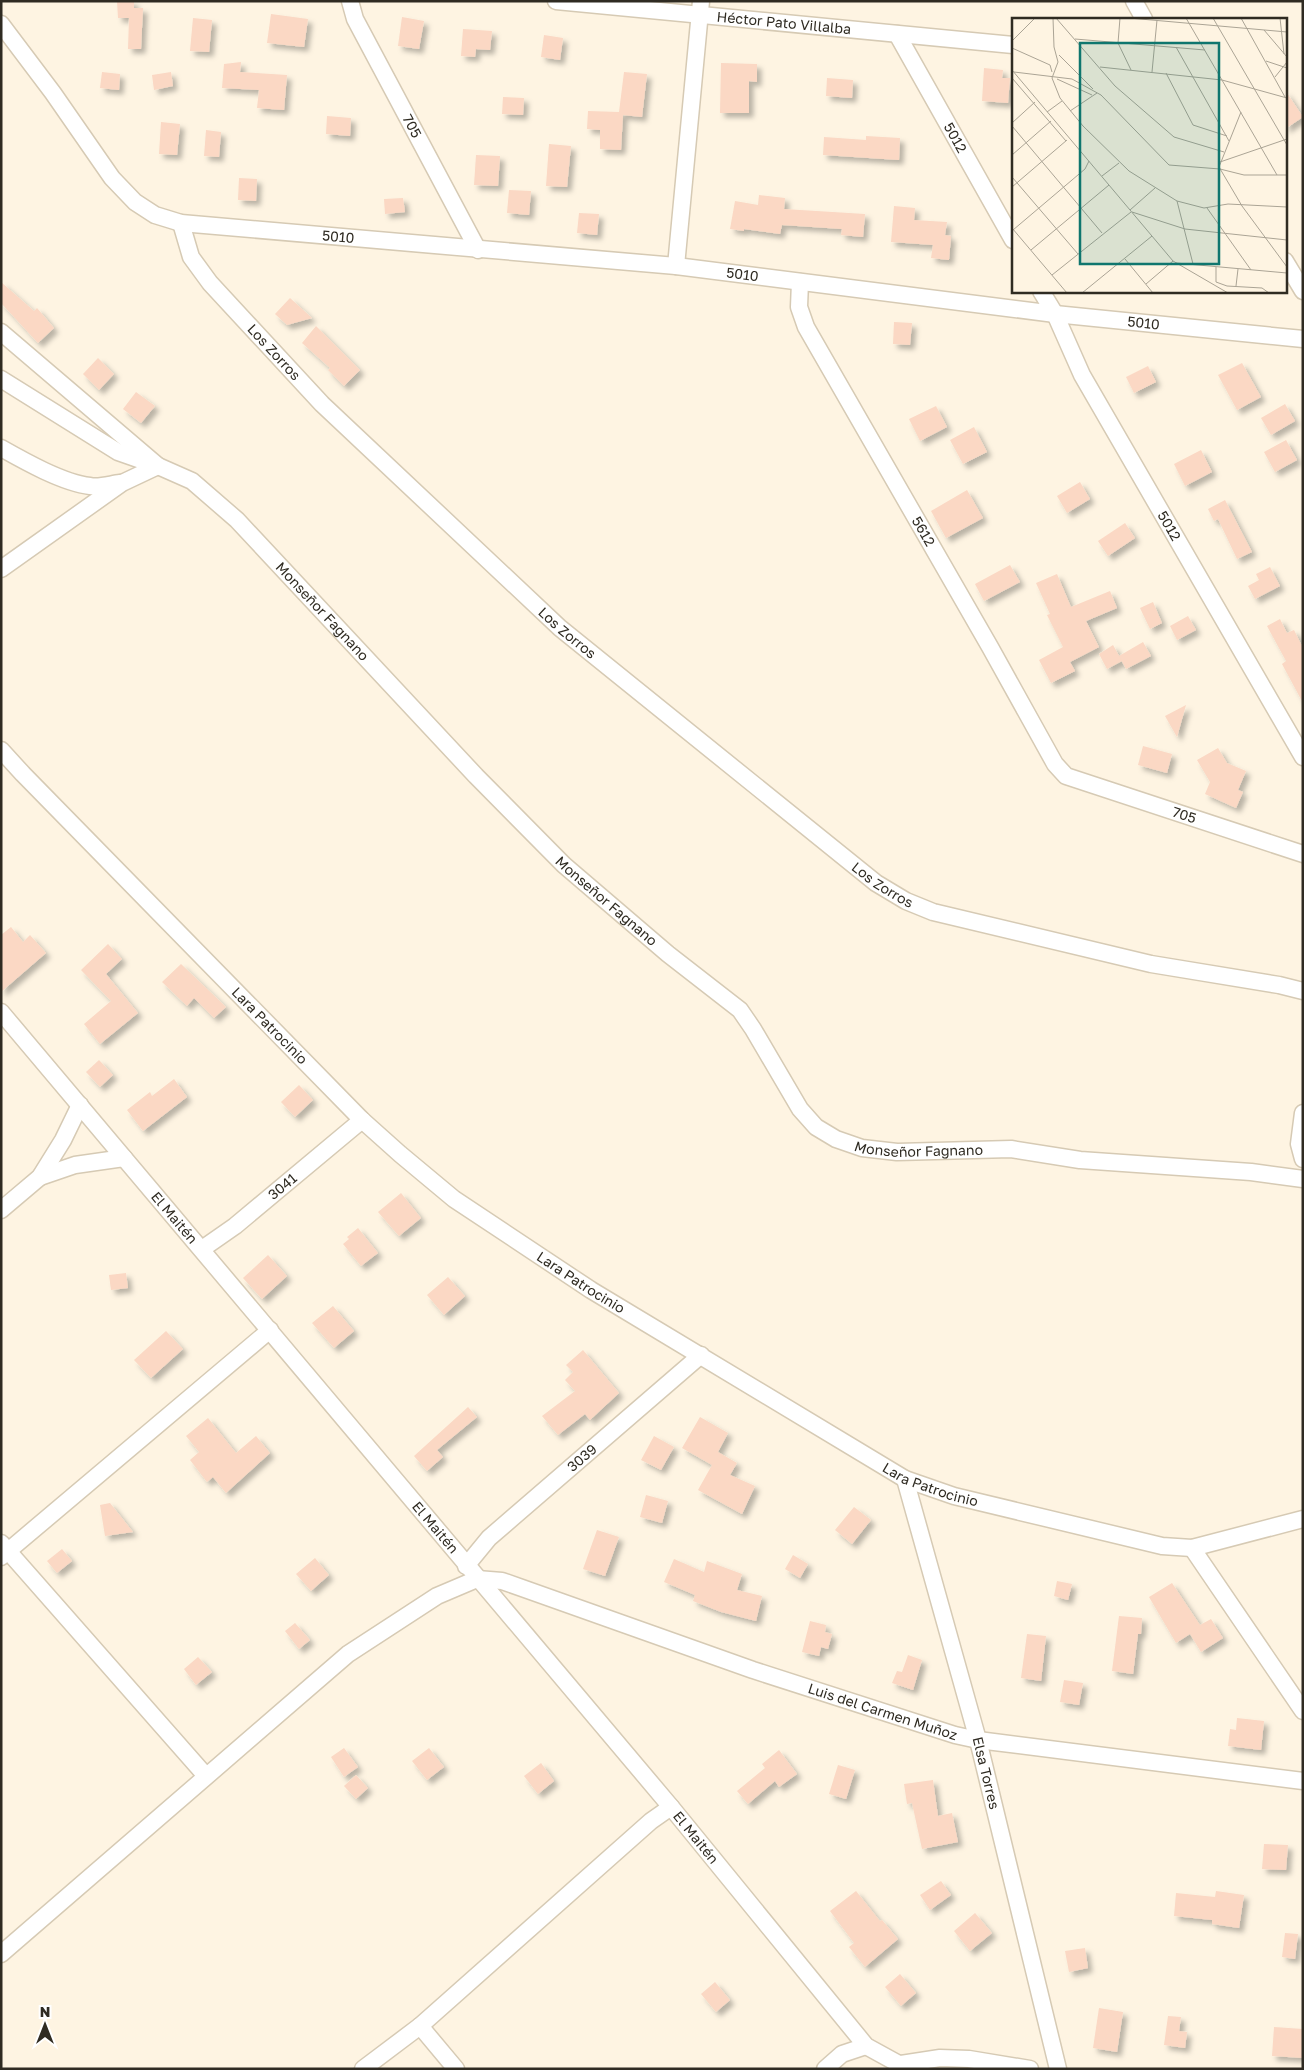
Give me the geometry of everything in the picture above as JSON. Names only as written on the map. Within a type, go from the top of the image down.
[{"type":"street","name":"705","points":[[350,1],[355,19],[478,250]]},
{"type":"street","name":"Héctor Pato Villalba","points":[[556,1],[700,8],[897,34],[1012,45]]},
{"type":"street","points":[[1134,1],[1143,18]]},
{"type":"street","points":[[676,266],[700,8]]},
{"type":"street","points":[[1,24],[53,93],[112,178],[135,202],[155,215],[181,223]]},
{"type":"street","name":"5012","points":[[897,34],[1012,238]]},
{"type":"street","name":"5010","points":[[181,223],[676,266],[1055,314],[1303,339]]},
{"type":"street","name":"Los Zorros","points":[[181,223],[191,257],[210,283],[322,404],[560,628],[876,883],[906,901],[933,912],[1151,964],[1279,985],[1303,991]]},
{"type":"street","points":[[1286,263],[1303,291]]},
{"type":"street","name":"5612","points":[[800,282],[799,307],[806,327],[986,639],[1054,764],[1066,776]]},
{"type":"street","name":"5012","points":[[1042,292],[1055,314],[1082,375],[1303,757]]},
{"type":"street","points":[[1,332],[158,466],[122,483],[1,569]]},
{"type":"street","name":"Monseñor Fagnano","points":[[1,379],[118,452],[158,466],[192,481],[237,520],[476,776],[564,865],[668,954],[740,1010],[800,1109],[816,1128],[836,1139],[862,1148],[897,1152],[1011,1149],[1080,1160],[1251,1172],[1303,1179]]},
{"type":"street","points":[[1,448],[73,483],[91,487],[122,483]]},
{"type":"street","name":"Lara Patrocinio","points":[[1,750],[362,1120],[454,1199],[591,1290],[905,1479],[954,1496],[1162,1546],[1192,1548],[1303,1519]]},
{"type":"street","name":"705","points":[[1066,776],[1303,854]]},
{"type":"street","name":"El Maitén","points":[[1,1012],[671,1807],[866,2046]]},
{"type":"street","points":[[1,1210],[40,1177],[63,1140],[80,1105]]},
{"type":"street","points":[[1302,1116],[1299,1144],[1303,1159]]},
{"type":"street","name":"3041","points":[[202,1249],[235,1226],[362,1120]]},
{"type":"street","points":[[40,1177],[75,1165],[124,1158]]},
{"type":"street","points":[[206,1776],[4,1550],[270,1330]]},
{"type":"street","name":"3039","points":[[466,1566],[489,1538],[701,1355]]},
{"type":"street","name":"Elsa Torres","points":[[905,1479],[978,1740],[1058,2069]]},
{"type":"street","points":[[1192,1548],[1303,1710]]},
{"type":"street","points":[[1,1954],[348,1654],[437,1596],[477,1579]]},
{"type":"street","name":"Luis del Carmen Muñoz","points":[[477,1579],[502,1582],[522,1588],[753,1670],[955,1735],[978,1740],[1303,1781]]},
{"type":"street","points":[[363,2069],[420,2026],[651,1821],[671,1807]]},
{"type":"street","points":[[420,2026],[456,2069]]},
{"type":"street","points":[[825,2069],[842,2054],[866,2046],[904,2066],[940,2058],[969,2059],[1030,2069]]},
{"type":"building","points":[[117,1],[134,1],[134,8],[143,8],[141,49],[128,49],[129,18],[118,18]]},
{"type":"building","points":[[271,14],[308,19],[304,47],[267,43]]},
{"type":"building","points":[[402,17],[424,21],[419,49],[398,46]]},
{"type":"building","points":[[193,18],[212,20],[209,52],[190,51]]},
{"type":"building","points":[[463,29],[492,31],[490,50],[476,49],[475,57],[461,56]]},
{"type":"building","points":[[544,35],[563,38],[560,60],[541,57]]},
{"type":"building","points":[[241,62],[240,72],[287,75],[284,110],[257,108],[259,90],[222,88],[224,64]]},
{"type":"building","points":[[721,63],[757,64],[757,82],[749,81],[749,113],[720,113]]},
{"type":"building","points":[[984,68],[1003,70],[1002,78],[1010,78],[1008,103],[982,101]]},
{"type":"building","points":[[102,72],[120,74],[119,90],[100,88]]},
{"type":"building","points":[[171,72],[173,86],[154,90],[152,75]]},
{"type":"building","points":[[624,72],[647,74],[642,117],[623,115],[621,150],[600,149],[600,130],[587,129],[588,111],[619,112]]},
{"type":"building","points":[[827,78],[853,80],[852,98],[826,96]]},
{"type":"building","points":[[1286,92],[1303,117],[1286,128]]},
{"type":"building","points":[[503,97],[524,98],[523,115],[502,114]]},
{"type":"building","points":[[327,116],[351,118],[350,136],[326,134]]},
{"type":"building","points":[[161,122],[180,124],[177,155],[159,154]]},
{"type":"building","points":[[206,130],[221,132],[219,157],[204,156]]},
{"type":"building","points":[[866,136],[900,138],[899,160],[823,155],[824,137],[866,140]]},
{"type":"building","points":[[549,144],[571,146],[567,187],[546,186]]},
{"type":"building","points":[[476,155],[500,156],[498,186],[474,185]]},
{"type":"building","points":[[239,178],[257,179],[256,201],[238,200]]},
{"type":"building","points":[[509,190],[531,191],[529,215],[507,213]]},
{"type":"building","points":[[759,195],[785,198],[784,209],[865,214],[863,237],[841,235],[842,229],[782,225],[780,234],[730,229],[735,201],[758,205]]},
{"type":"building","points":[[403,198],[405,212],[385,214],[384,199]]},
{"type":"building","points":[[894,206],[915,208],[914,220],[947,222],[945,235],[951,236],[949,260],[931,258],[933,245],[891,242]]},
{"type":"building","points":[[579,213],[599,214],[597,235],[577,233]]},
{"type":"building","points":[[1,282],[34,311],[37,308],[54,328],[38,343],[1,303]]},
{"type":"building","points":[[290,298],[312,318],[287,325],[275,314]]},
{"type":"building","points":[[894,322],[912,323],[910,345],[893,344]]},
{"type":"building","points":[[316,326],[360,370],[344,386],[328,370],[330,368],[302,343]]},
{"type":"building","points":[[98,358],[114,374],[99,390],[83,374]]},
{"type":"building","points":[[1242,363],[1261,397],[1237,410],[1218,375]]},
{"type":"building","points":[[1148,366],[1156,382],[1134,393],[1126,377]]},
{"type":"building","points":[[136,392],[155,406],[141,423],[123,409]]},
{"type":"building","points":[[1285,404],[1295,421],[1271,435],[1261,418]]},
{"type":"building","points":[[936,406],[947,427],[920,441],[909,419]]},
{"type":"building","points":[[974,427],[987,452],[963,464],[950,440]]},
{"type":"building","points":[[1286,440],[1297,460],[1275,472],[1264,452]]},
{"type":"building","points":[[1201,450],[1212,472],[1185,486],[1174,464]]},
{"type":"building","points":[[1080,482],[1090,499],[1067,513],[1057,496]]},
{"type":"building","points":[[967,490],[983,518],[946,538],[931,511]]},
{"type":"building","points":[[1225,500],[1252,552],[1237,559],[1218,519],[1214,521],[1208,509]]},
{"type":"building","points":[[1125,523],[1135,538],[1108,556],[1098,541]]},
{"type":"building","points":[[1010,565],[1020,582],[984,601],[975,584]]},
{"type":"building","points":[[1270,567],[1280,586],[1255,599],[1248,586],[1259,580],[1256,574]]},
{"type":"building","points":[[1057,574],[1071,607],[1110,591],[1117,608],[1086,621],[1099,647],[1070,662],[1075,671],[1051,683],[1039,660],[1063,647],[1047,615],[1050,614],[1036,583]]},
{"type":"building","points":[[1153,602],[1162,623],[1150,629],[1140,608]]},
{"type":"building","points":[[1188,616],[1196,630],[1177,640],[1170,626]]},
{"type":"building","points":[[1280,619],[1287,633],[1294,630],[1303,648],[1303,703],[1282,664],[1286,661],[1267,626]]},
{"type":"building","points":[[1143,642],[1151,656],[1126,669],[1119,656]]},
{"type":"building","points":[[1113,645],[1122,661],[1107,669],[1099,654]]},
{"type":"building","points":[[1186,705],[1177,737],[1165,716]]},
{"type":"building","points":[[1143,746],[1172,754],[1167,773],[1138,765]]},
{"type":"building","points":[[1218,748],[1227,763],[1246,771],[1238,790],[1243,792],[1236,808],[1205,794],[1210,782],[1197,760]]},
{"type":"building","points":[[11,927],[23,942],[30,935],[46,953],[1,992],[1,935]]},
{"type":"building","points":[[108,944],[122,959],[106,974],[138,1013],[100,1044],[84,1024],[111,1001],[81,970]]},
{"type":"building","points":[[181,964],[226,1007],[214,1018],[194,998],[187,1006],[162,982]]},
{"type":"building","points":[[99,1060],[113,1075],[100,1087],[86,1072]]},
{"type":"building","points":[[174,1079],[187,1097],[143,1131],[127,1110],[150,1092],[152,1096]]},
{"type":"building","points":[[299,1085],[313,1100],[295,1117],[281,1102]]},
{"type":"building","points":[[401,1193],[421,1218],[399,1236],[378,1212]]},
{"type":"building","points":[[358,1228],[378,1253],[361,1266],[343,1244],[349,1239],[347,1237]]},
{"type":"building","points":[[268,1255],[287,1276],[262,1299],[243,1278]]},
{"type":"building","points":[[126,1273],[128,1288],[111,1290],[109,1275]]},
{"type":"building","points":[[448,1277],[465,1296],[444,1315],[427,1295]]},
{"type":"building","points":[[333,1306],[354,1331],[334,1348],[312,1323]]},
{"type":"building","points":[[166,1331],[183,1349],[151,1378],[134,1360]]},
{"type":"building","points":[[583,1350],[619,1393],[590,1420],[585,1414],[558,1435],[542,1416],[575,1391],[565,1380],[573,1372],[566,1365]]},
{"type":"building","points":[[468,1407],[477,1417],[437,1450],[443,1457],[427,1471],[414,1456]]},
{"type":"building","points":[[700,1417],[728,1433],[718,1452],[737,1463],[730,1475],[755,1486],[742,1514],[698,1490],[712,1465],[682,1448]]},
{"type":"building","points":[[208,1418],[236,1453],[256,1436],[270,1453],[226,1493],[213,1477],[207,1482],[190,1460],[199,1452],[186,1436]]},
{"type":"building","points":[[654,1436],[674,1447],[661,1470],[641,1460]]},
{"type":"building","points":[[646,1495],[668,1501],[662,1523],[640,1517]]},
{"type":"building","points":[[110,1503],[133,1532],[105,1536],[100,1505]]},
{"type":"building","points":[[854,1507],[871,1520],[852,1544],[835,1530]]},
{"type":"building","points":[[597,1530],[619,1537],[605,1576],[583,1569]]},
{"type":"building","points":[[62,1549],[72,1561],[57,1573],[47,1561]]},
{"type":"building","points":[[793,1555],[808,1564],[800,1578],[785,1569]]},
{"type":"building","points":[[315,1558],[329,1575],[311,1591],[296,1574]]},
{"type":"building","points":[[674,1559],[704,1572],[707,1561],[742,1574],[737,1590],[762,1596],[756,1621],[721,1612],[693,1601],[695,1595],[664,1582]]},
{"type":"building","points":[[1057,1581],[1072,1584],[1068,1600],[1054,1596]]},
{"type":"building","points":[[1172,1583],[1200,1625],[1211,1619],[1223,1638],[1201,1652],[1190,1634],[1176,1643],[1149,1597]]},
{"type":"building","points":[[1119,1616],[1142,1618],[1141,1634],[1138,1634],[1133,1674],[1112,1671]]},
{"type":"building","points":[[810,1621],[826,1625],[825,1632],[832,1634],[828,1649],[821,1647],[819,1656],[802,1652]]},
{"type":"building","points":[[295,1623],[310,1640],[299,1649],[285,1631]]},
{"type":"building","points":[[1027,1634],[1046,1636],[1041,1681],[1021,1678]]},
{"type":"building","points":[[908,1655],[922,1660],[913,1690],[892,1683],[897,1671],[902,1672]]},
{"type":"building","points":[[198,1657],[212,1672],[196,1685],[184,1669]]},
{"type":"building","points":[[1064,1680],[1083,1683],[1079,1705],[1060,1702]]},
{"type":"building","points":[[1237,1718],[1264,1721],[1261,1750],[1228,1746],[1230,1729],[1236,1730]]},
{"type":"building","points":[[344,1748],[358,1767],[344,1777],[331,1757]]},
{"type":"building","points":[[429,1748],[444,1767],[427,1780],[412,1761]]},
{"type":"building","points":[[779,1750],[797,1774],[779,1787],[775,1781],[748,1804],[737,1791],[765,1768],[762,1764]]},
{"type":"building","points":[[541,1763],[554,1781],[538,1794],[524,1776]]},
{"type":"building","points":[[838,1765],[855,1770],[846,1799],[829,1794]]},
{"type":"building","points":[[356,1775],[368,1788],[356,1799],[344,1786]]},
{"type":"building","points":[[933,1780],[938,1816],[952,1813],[958,1842],[922,1849],[912,1803],[907,1804],[904,1784]]},
{"type":"building","points":[[1264,1844],[1288,1845],[1286,1870],[1262,1869]]},
{"type":"building","points":[[941,1881],[951,1895],[930,1910],[920,1895]]},
{"type":"building","points":[[856,1891],[880,1921],[882,1920],[898,1939],[865,1967],[849,1947],[854,1943],[830,1911]]},
{"type":"building","points":[[1216,1891],[1244,1895],[1239,1928],[1212,1924],[1212,1920],[1174,1916],[1176,1893],[1215,1897]]},
{"type":"building","points":[[975,1913],[992,1933],[970,1951],[954,1931]]},
{"type":"building","points":[[1285,1933],[1298,1934],[1295,1959],[1282,1957]]},
{"type":"building","points":[[1085,1948],[1088,1968],[1069,1972],[1065,1951]]},
{"type":"building","points":[[900,1974],[916,1993],[901,2006],[885,1987]]},
{"type":"building","points":[[715,1982],[730,2000],[716,2012],[701,1994]]},
{"type":"building","points":[[1099,2008],[1123,2012],[1117,2052],[1093,2048]]},
{"type":"building","points":[[1168,2016],[1181,2017],[1179,2031],[1187,2032],[1185,2048],[1164,2045]]},
{"type":"building","points":[[1274,2027],[1303,2029],[1303,2058],[1272,2056]]}]
